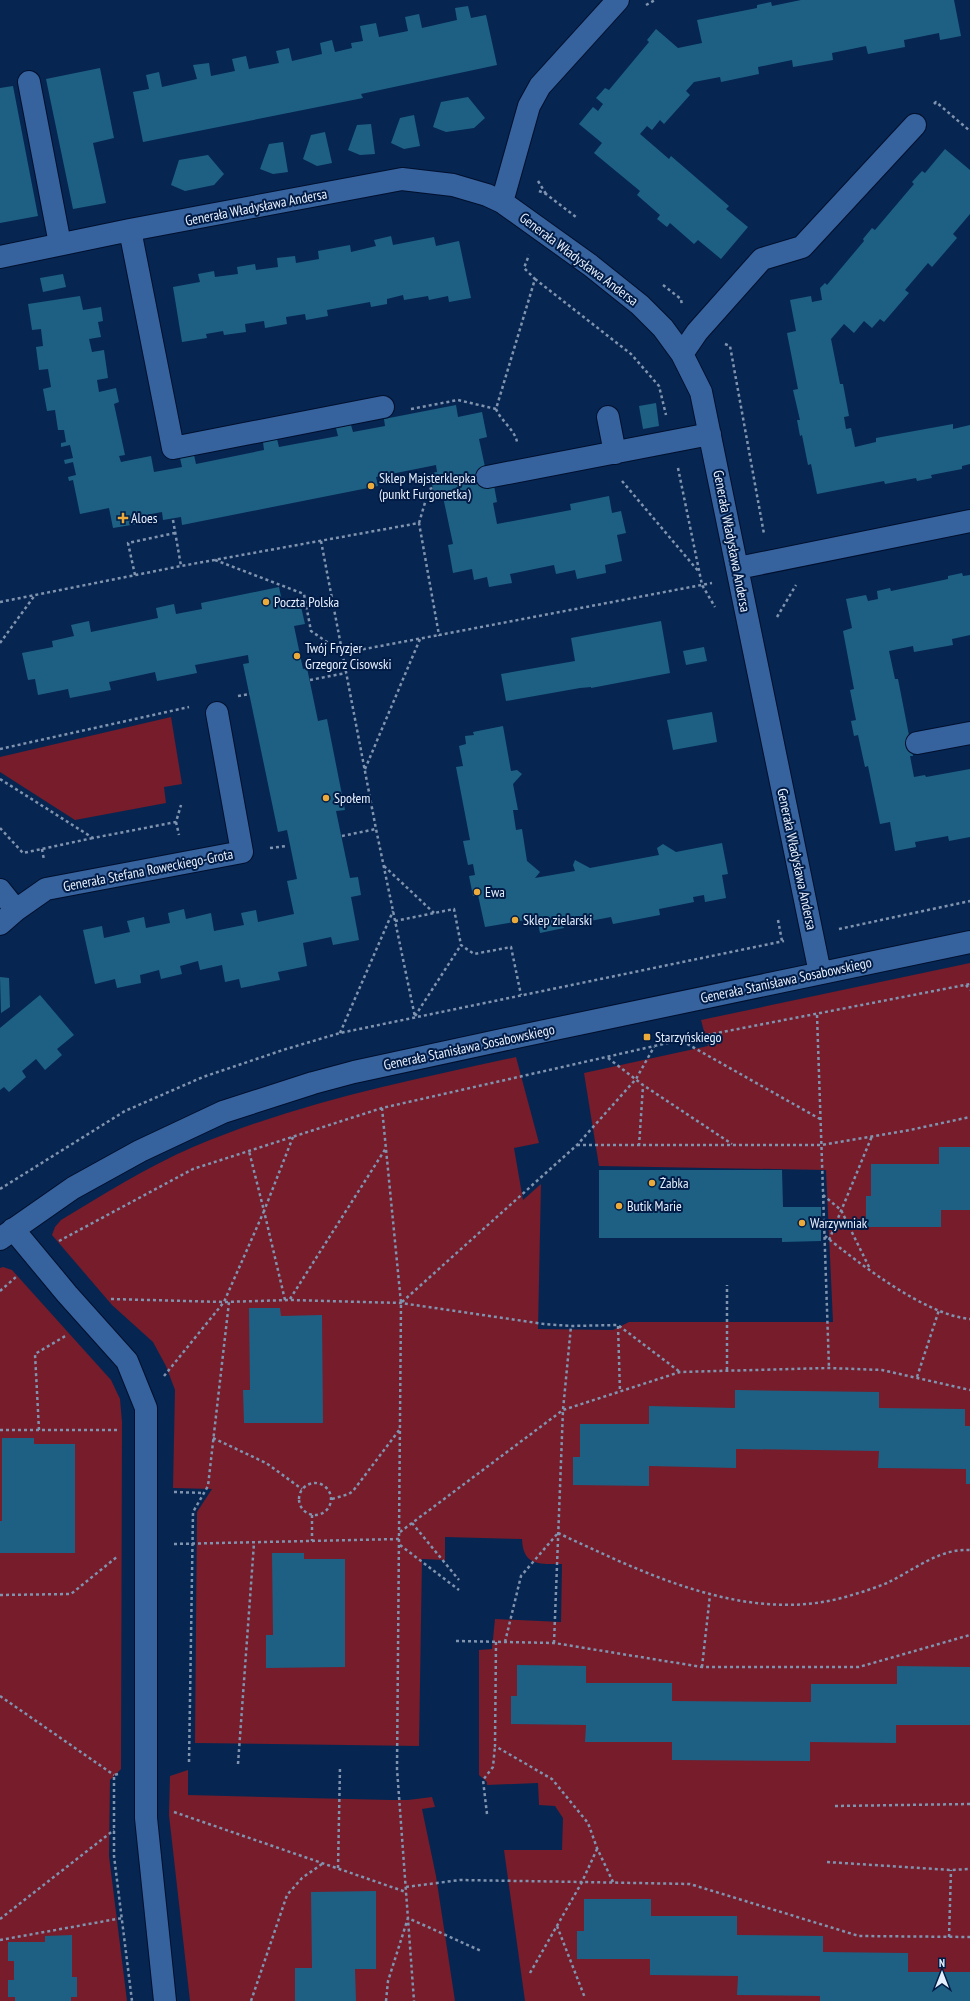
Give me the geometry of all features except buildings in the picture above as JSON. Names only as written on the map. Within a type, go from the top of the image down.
[{"type":"street","points":[[502,202],[529,106],[540,86],[618,0]]},
{"type":"street","points":[[29,82],[60,244]]},
{"type":"street","points":[[682,354],[697,332],[762,259],[802,248],[915,125]]},
{"type":"street","name":"Generała Władysława Andersa","points":[[0,257],[130,230],[402,179],[452,185],[487,195],[502,202],[590,265],[640,305],[663,328],[682,354],[701,392],[820,973]]},
{"type":"street","points":[[130,230],[173,448],[383,407]]},
{"type":"street","points":[[608,417],[608,454]]},
{"type":"street","points":[[487,477],[710,434]]},
{"type":"street","points":[[738,573],[770,562],[970,521]]},
{"type":"street","name":"Generała Stefana Roweckiego-Grota","points":[[0,924],[16,910],[46,889],[242,852],[224,705]]},
{"type":"street","points":[[917,744],[970,733]]},
{"type":"street","points":[[0,890],[16,910]]},
{"type":"street","name":"Generała Stanisława Sosabowskiego","points":[[7,1234],[73,1188],[140,1151],[224,1112],[313,1083],[361,1070],[970,942]]},
{"type":"street","points":[[7,1234],[37,1259],[127,1361],[146,1408],[146,1802],[151,1874],[165,2001]]},
{"type":"path","points":[[509,180],[546,194],[577,218]]},
{"type":"path","points":[[522,470],[516,437],[500,418],[496,409],[535,279],[524,268],[529,254]]},
{"type":"path","points":[[657,280],[681,299],[683,320],[697,332],[730,346],[770,562]]},
{"type":"path","points":[[383,407],[392,412],[458,400],[496,409]]},
{"type":"path","points":[[608,454],[699,572]]},
{"type":"path","points":[[433,488],[429,489],[419,523],[439,635]]},
{"type":"path","points":[[173,520],[181,566]]},
{"type":"path","points":[[0,602],[181,566],[419,523]]},
{"type":"path","points":[[135,575],[128,543],[175,533]]},
{"type":"path","points":[[321,540],[376,829],[384,865],[395,921],[415,1017],[461,945],[454,909],[395,921]]},
{"type":"path","points":[[214,560],[304,594],[311,631],[343,654],[738,573]]},
{"type":"path","points":[[776,620],[798,582]]},
{"type":"path","points":[[0,642],[35,595]]},
{"type":"path","points":[[365,770],[420,638]]},
{"type":"path","points":[[310,680],[346,673]]},
{"type":"path","points":[[224,705],[250,694]]},
{"type":"path","points":[[0,749],[192,707]]},
{"type":"path","points":[[0,780],[93,838]]},
{"type":"path","points":[[0,828],[24,853],[176,822],[181,805]]},
{"type":"path","points":[[342,836],[376,829]]},
{"type":"path","points":[[384,865],[434,913]]},
{"type":"path","points":[[340,1033],[393,911]]},
{"type":"path","points":[[836,921],[838,929]]},
{"type":"path","points":[[461,945],[474,954],[511,947],[521,995]]},
{"type":"path","points":[[37,1259],[55,1243],[193,1169],[382,1108],[681,1040],[817,1015],[970,984]]},
{"type":"path","points":[[966,985],[970,990]]},
{"type":"path","points":[[817,1015],[829,1368]]},
{"type":"path","points":[[681,1040],[820,1120]]},
{"type":"path","points":[[401,1303],[577,1145],[636,1079],[654,1046]]},
{"type":"path","points":[[608,1057],[643,1085],[733,1145]]},
{"type":"path","points":[[639,1146],[643,1085]]},
{"type":"path","points":[[382,1108],[401,1303],[397,1769],[414,2001]]},
{"type":"path","points":[[577,1145],[821,1145],[970,1117]]},
{"type":"path","points":[[144,1401],[224,1302],[264,1211],[293,1136]]},
{"type":"path","points":[[829,1240],[872,1136]]},
{"type":"path","points":[[290,1300],[386,1148]]},
{"type":"path","points":[[249,1151],[285,1300]]},
{"type":"path","points":[[823,1195],[842,1210],[871,1271]]},
{"type":"path","points":[[825,1236],[892,1286],[939,1310],[958,1318],[970,1319]]},
{"type":"path","points":[[727,1370],[728,1285]]},
{"type":"path","points":[[70,1298],[224,1302],[290,1300],[401,1303],[544,1324],[571,1326],[618,1325],[680,1372]]},
{"type":"path","points":[[189,1762],[193,1512],[208,1486],[229,1302]]},
{"type":"path","points":[[917,1377],[939,1310]]},
{"type":"path","points":[[39,1430],[34,1354],[90,1320]]},
{"type":"path","points":[[618,1325],[620,1392]]},
{"type":"path","points":[[554,1643],[563,1410],[571,1326]]},
{"type":"path","points":[[400,1532],[563,1410],[680,1372],[829,1368],[882,1370],[970,1390]]},
{"type":"path","points":[[332,1499],[349,1494],[353,1490],[400,1429]]},
{"type":"path","points":[[0,1430],[146,1430]]},
{"type":"path","points":[[213,1438],[266,1463],[302,1489]]},
{"type":"path","points":[[314,1482],[322,1483],[328,1488],[332,1499],[327,1511],[319,1515],[312,1515],[303,1511],[298,1502],[299,1493],[302,1489],[305,1485],[314,1482]]},
{"type":"path","points":[[312,1515],[312,1541]]},
{"type":"path","points":[[412,1523],[459,1580]]},
{"type":"path","points":[[558,1532],[647,1572],[710,1595],[758,1602],[787,1604],[820,1602],[853,1595],[886,1583],[944,1554],[970,1550]]},
{"type":"path","points":[[505,1642],[521,1576],[558,1532]]},
{"type":"path","points":[[0,1595],[71,1594],[126,1549],[146,1543],[193,1544],[399,1539]]},
{"type":"path","points":[[238,1764],[254,1543]]},
{"type":"path","points":[[399,1544],[459,1590]]},
{"type":"path","points":[[702,1667],[710,1595]]},
{"type":"path","points":[[456,1641],[554,1643],[702,1667],[859,1667],[970,1635]]},
{"type":"path","points":[[487,1814],[483,1780],[493,1767],[495,1746],[496,1642]]},
{"type":"path","points":[[0,1696],[114,1775]]},
{"type":"path","points":[[495,1746],[552,1779],[588,1823],[597,1848],[613,1882]]},
{"type":"path","points":[[338,1868],[340,1767]]},
{"type":"path","points":[[146,1802],[406,1892]]},
{"type":"path","points":[[835,1806],[970,1804]]},
{"type":"path","points":[[0,1919],[114,1830]]},
{"type":"path","points":[[530,1973],[582,1882],[597,1848]]},
{"type":"path","points":[[827,1862],[951,1870],[970,1869]]},
{"type":"path","points":[[252,2001],[287,1895],[302,1878],[322,1864]]},
{"type":"path","points":[[949,1937],[951,1870]]},
{"type":"path","points":[[406,1887],[460,1880],[690,1884],[859,1936],[970,1937]]},
{"type":"path","points":[[0,1940],[122,1918]]},
{"type":"path","points":[[408,1918],[481,1951]]},
{"type":"path","points":[[386,2001],[388,1981],[408,1918]]},
{"type":"path","points":[[557,1926],[585,1998]]},
{"type":"shaded area","points":[[171,717],[182,784],[164,787],[166,803],[75,820],[0,772],[0,757]]},
{"type":"shaded area","points":[[970,963],[970,2001],[525,2001],[504,1850],[562,1850],[563,1818],[555,1806],[539,1805],[538,1783],[487,1785],[487,1782],[479,1775],[479,1650],[492,1649],[495,1619],[561,1622],[562,1564],[546,1564],[534,1562],[529,1559],[525,1554],[522,1539],[445,1537],[445,1560],[422,1559],[419,1746],[195,1743],[197,1512],[212,1489],[173,1488],[175,1390],[166,1366],[153,1342],[112,1305],[52,1235],[55,1227],[61,1220],[142,1172],[193,1147],[232,1131],[353,1094],[516,1057],[539,1143],[514,1148],[523,1200],[541,1184],[538,1329],[613,1330],[629,1322],[833,1322],[826,1170],[599,1166],[584,1073],[708,1046],[701,1020]]},
{"type":"shaded area","points":[[3,1267],[12,1270],[111,1380],[120,1399],[122,1422],[121,1769],[110,1780],[109,1856],[127,2001],[0,2001],[0,1268]]},
{"type":"shaded area","points":[[188,1770],[188,1795],[391,1800],[408,1800],[432,1797],[435,1807],[422,1809],[436,1876],[455,2001],[190,2001],[169,1815],[170,1776]]},
{"type":"place","name":"Sklep Majsterklepka (punkt Furgonetka)","points":[[371,486]]},
{"type":"place","name":"Aloes","points":[[123,518]]},
{"type":"place","name":"Poczta Polska","points":[[266,602]]},
{"type":"place","name":"Twój Fryzjer Grzegorz Cisowski","points":[[297,656]]},
{"type":"place","name":"Społem","points":[[326,798]]},
{"type":"place","name":"Ewa","points":[[477,892]]},
{"type":"place","name":"Sklep zielarski","points":[[515,920]]},
{"type":"place","name":"Starzyńskiego","points":[[647,1037]]},
{"type":"place","name":"Żabka","points":[[652,1183]]},
{"type":"place","name":"Butik Marie","points":[[619,1206]]},
{"type":"place","name":"Warzywniak","points":[[802,1223]]}]
